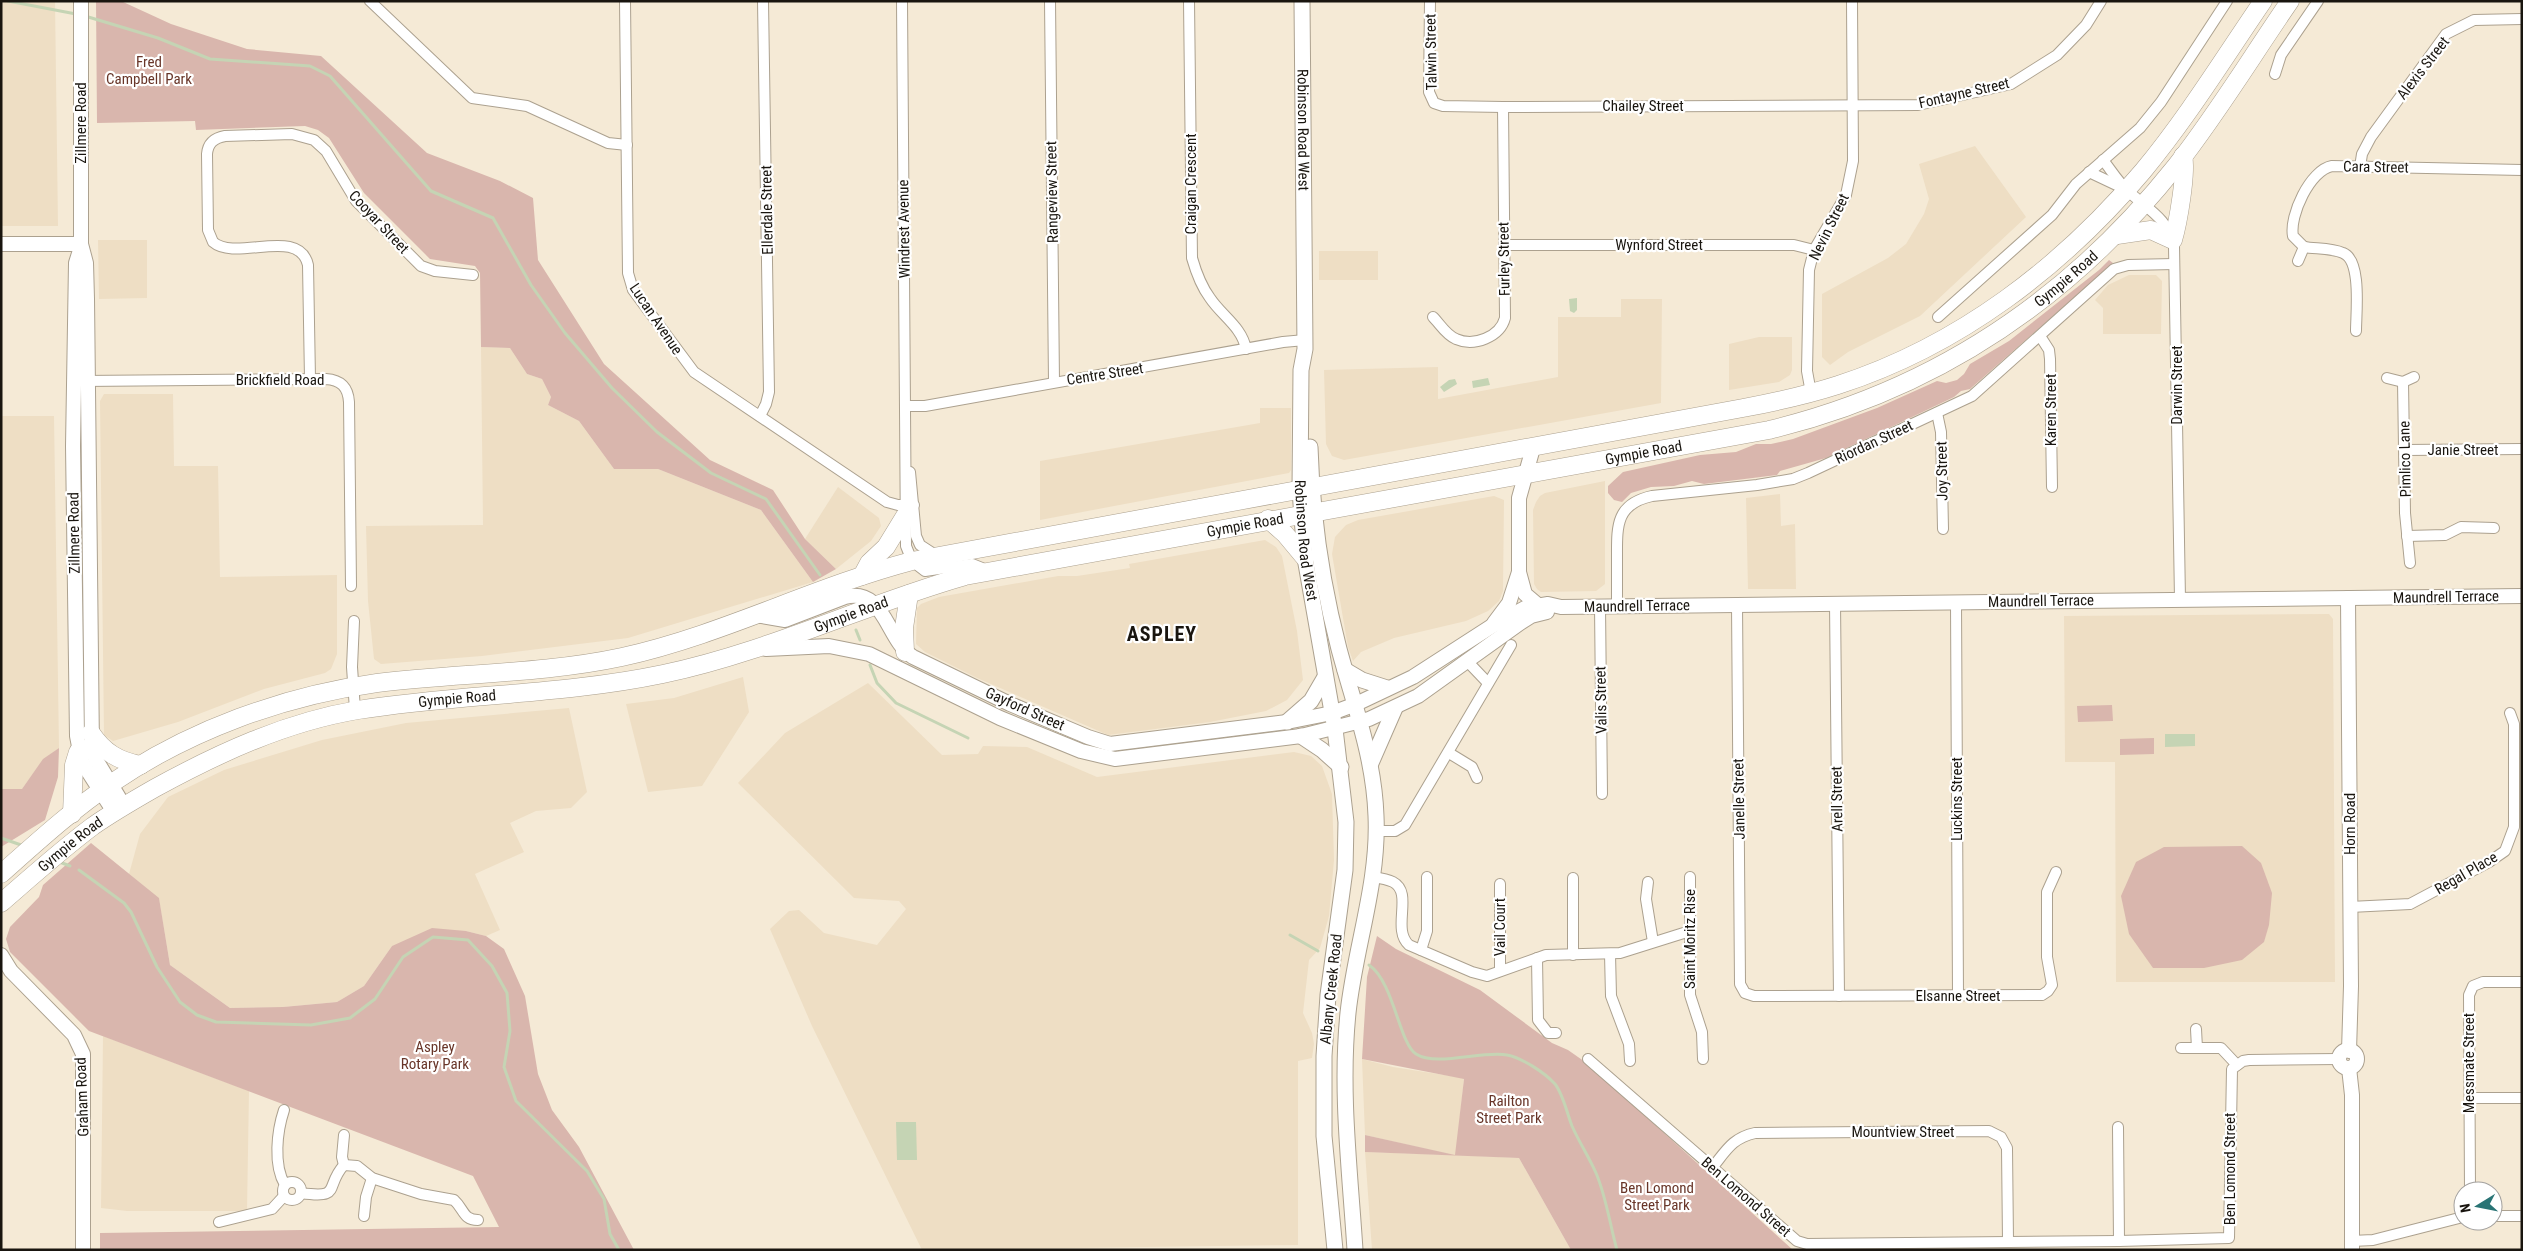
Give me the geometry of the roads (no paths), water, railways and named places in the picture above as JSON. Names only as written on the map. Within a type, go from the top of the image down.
[{"type":"highway","name":"Gympie Road","points":[[7,868],[105,788],[141,764],[236,718],[288,702],[355,687],[602,661],[667,646],[862,576],[912,561],[1743,408],[1811,393],[1868,374],[1923,350],[1974,321],[2056,261],[2095,224],[2126,190],[2166,140],[2263,1]]},
{"type":"highway","name":"Gympie Road","points":[[2,905],[32,876],[77,839],[119,809],[194,767],[244,743],[281,730],[355,710],[621,682],[672,672],[753,650],[909,594],[989,571],[1748,434],[1820,416],[1884,393],[1940,366],[2031,309],[2081,269],[2117,234],[2183,156],[2290,1]]},
{"type":"highway","points":[[2117,234],[2151,230],[2173,240],[2179,217],[2179,202],[2186,166],[2183,156]]},
{"type":"highway","points":[[1743,408],[1748,434]]},
{"type":"highway","points":[[862,576],[869,563],[886,547],[908,509]]},
{"type":"highway","points":[[1268,520],[1286,534],[1304,558]]},
{"type":"highway","points":[[905,652],[904,622],[909,594]]},
{"type":"highway","points":[[92,733],[101,747],[110,754],[124,762],[141,764]]},
{"type":"highway","points":[[72,814],[74,765],[78,752]]},
{"type":"main road","name":"Zillmere Road","points":[[80,1],[81,244],[76,263],[73,381],[75,666],[78,752],[88,774],[105,788]]},
{"type":"main road","name":"Robinson Road West","points":[[1302,1],[1305,345],[1310,363],[1306,489],[1308,512],[1345,670],[1361,721]]},
{"type":"main road","points":[[1,244],[81,244]]},
{"type":"main road","name":"Zillmere Road","points":[[81,244],[86,263],[92,733],[95,758],[105,788],[119,809]]},
{"type":"main road","points":[[1533,448],[1519,498],[1519,572],[1526,594],[1538,604]]},
{"type":"main road","name":"Robinson Road West","points":[[1308,512],[1304,558],[1335,729]]},
{"type":"main road","points":[[1492,626],[1509,603],[1519,572]]},
{"type":"main road","points":[[756,615],[785,620],[854,596],[864,598],[877,605]]},
{"type":"main road","name":"Maundrell Terrace","points":[[1335,729],[1394,708],[1418,696],[1524,620],[1561,607],[2522,596]]},
{"type":"main road","name":"Horn Road","points":[[2348,598],[2350,907],[2346,1059],[2352,1095],[2352,1245]]},
{"type":"main road","name":"Maundrell Terrace","points":[[1332,713],[1356,704],[1413,677],[1492,626],[1525,608],[1538,604],[1552,603],[1561,607]]},
{"type":"main road","name":"Gayford Street","points":[[877,605],[894,639],[905,652],[1010,704],[1102,742],[1119,743],[1287,722],[1332,713]]},
{"type":"main road","name":"Gayford Street","points":[[753,650],[824,646],[847,648],[869,654],[1000,718],[1081,751],[1104,758],[1127,758],[1301,736],[1335,729]]},
{"type":"main road","points":[[1345,670],[1362,680],[1387,688]]},
{"type":"main road","points":[[1287,722],[1310,702],[1325,677]]},
{"type":"main road","points":[[1371,763],[1394,708]]},
{"type":"main road","name":"Albany Creek Road","points":[[1355,1250],[1345,1096],[1345,1046],[1351,987],[1373,877],[1377,832],[1371,763],[1361,721]]},
{"type":"main road","name":"Albany Creek Road","points":[[1335,729],[1345,810],[1346,860],[1328,995],[1324,1056],[1324,1136],[1335,1250]]},
{"type":"main road","points":[[1301,736],[1322,750],[1341,767]]},
{"type":"main road","name":"Graham Road","points":[[1,955],[6,969],[74,1035],[82,1054],[83,1250]]},
{"type":"street","points":[[370,1],[460,89],[472,98],[527,106],[608,143],[626,144]]},
{"type":"street","name":"Lucan Avenue","points":[[625,1],[628,272],[630,285],[694,372],[886,502],[908,509]]},
{"type":"street","name":"Ellerdale Street","points":[[760,416],[769,392],[763,1]]},
{"type":"street","name":"Windrest Avenue","points":[[902,1],[906,456],[912,480],[906,546],[912,561]]},
{"type":"street","name":"Rangeview Street","points":[[1050,1],[1054,382]]},
{"type":"street","name":"Craigan Crescent","points":[[1189,1],[1192,258],[1204,289],[1214,304],[1239,331],[1246,349]]},
{"type":"street","name":"Talwin Street","points":[[1430,1],[1429,92],[1434,103]]},
{"type":"street","name":"Nevin Street","points":[[1811,393],[1807,372],[1808,270],[1814,250],[1846,195],[1853,161],[1852,1]]},
{"type":"street","name":"Fontayne Street","points":[[1853,105],[1918,105],[2012,84],[2057,55],[2086,25],[2101,1]]},
{"type":"street","points":[[1938,317],[2052,215],[2089,172],[2130,138],[2151,116],[2228,1]]},
{"type":"street","points":[[2275,74],[2281,55],[2318,1]]},
{"type":"street","name":"Alexis Street","points":[[2360,167],[2362,154],[2370,138],[2446,34],[2474,20],[2522,19]]},
{"type":"street","name":"Chailey Street","points":[[1434,103],[1443,106],[1503,107],[1853,105]]},
{"type":"street","name":"Furley Street","points":[[1433,317],[1448,334],[1457,340],[1486,339],[1496,335],[1502,328],[1505,318],[1503,107]]},
{"type":"street","name":"Cooyar Street","points":[[310,379],[307,261],[301,251],[293,247],[226,248],[213,242],[208,230],[207,154],[209,145],[214,140],[230,136],[292,134],[314,140],[326,151],[356,201],[421,266],[430,270],[473,275]]},
{"type":"street","points":[[2102,160],[2126,190]]},
{"type":"street","name":"Cara Street","points":[[2304,247],[2294,236],[2293,222],[2313,178],[2327,167],[2522,170]]},
{"type":"street","points":[[2089,172],[2126,190]]},
{"type":"street","name":"Darwin Street","points":[[2126,190],[2164,223],[2173,240],[2180,600]]},
{"type":"street","name":"Wynford Street","points":[[1504,245],[1794,245],[1814,250]]},
{"type":"street","points":[[2298,261],[2304,247],[2343,252],[2353,262],[2355,272],[2356,331]]},
{"type":"street","name":"Riordan Street","points":[[1617,606],[1617,531],[1620,519],[1633,502],[1652,496],[1757,485],[1793,479],[1972,396],[2114,269],[2128,265],[2174,264]]},
{"type":"street","name":"Karen Street","points":[[2040,336],[2049,350],[2050,359],[2052,487]]},
{"type":"street","name":"Centre Street","points":[[906,406],[925,406],[1246,349],[1305,345]]},
{"type":"street","points":[[2387,378],[2403,382],[2414,377]]},
{"type":"street","name":"Brickfield Road","points":[[73,381],[334,379],[344,385],[348,394],[351,586]]},
{"type":"street","name":"Pimlico Lane","points":[[2403,382],[2406,536],[2410,562]]},
{"type":"street","name":"Joy Street","points":[[1937,413],[1941,432],[1943,530]]},
{"type":"street","name":"Janie Street","points":[[2405,450],[2522,450]]},
{"type":"street","name":"Windrest Avenue","points":[[908,509],[918,540],[923,547],[937,556]]},
{"type":"street","points":[[2406,536],[2445,536],[2461,527],[2494,528]]},
{"type":"street","points":[[912,561],[925,571],[972,564],[989,571]]},
{"type":"street","name":"Luckins Street","points":[[1956,602],[1958,996]]},
{"type":"street","name":"Arell Street","points":[[1835,603],[1839,996]]},
{"type":"street","name":"Janelle Street","points":[[1737,604],[1740,984],[1745,993]]},
{"type":"street","name":"Valis Street","points":[[1600,606],[1602,794]]},
{"type":"street","points":[[354,621],[352,657],[355,710]]},
{"type":"street","points":[[1377,832],[1395,831],[1404,827],[1511,645]]},
{"type":"street","points":[[1467,662],[1488,683]]},
{"type":"street","name":"Regal Place","points":[[2350,907],[2410,904],[2489,862],[2504,851],[2514,827],[2514,724],[2510,713]]},
{"type":"street","points":[[1449,753],[1472,767],[1477,778]]},
{"type":"street","name":"Elsanne Street","points":[[1745,993],[1754,996],[2035,996],[2048,991],[2052,985],[2047,957],[2047,892],[2056,872]]},
{"type":"street","points":[[1373,877],[1394,883],[1399,888],[1402,897],[1401,932],[1403,940],[1409,945],[1472,972],[1487,976],[1546,955],[1610,954],[1690,931]]},
{"type":"street","points":[[1421,950],[1427,931],[1427,877]]},
{"type":"street","name":"Saint Moritz Rise","points":[[1690,877],[1690,995],[1702,1032],[1703,1059]]},
{"type":"street","points":[[1573,878],[1573,955]]},
{"type":"street","points":[[1648,882],[1646,899],[1653,942]]},
{"type":"street","name":"Vail Court","points":[[1500,884],[1500,971]]},
{"type":"street","points":[[1610,954],[1611,996],[1629,1044],[1630,1061]]},
{"type":"street","points":[[1537,958],[1538,1020],[1548,1033],[1556,1033]]},
{"type":"street","name":"Messmate Street","points":[[2470,1181],[2469,995],[2473,986],[2484,982],[2522,982]]},
{"type":"street","points":[[2196,1030],[2197,1048]]},
{"type":"street","points":[[2181,1048],[2221,1048],[2238,1064],[2249,1060],[2346,1059]]},
{"type":"street","name":"Ben Lomond Street","points":[[1588,1059],[1797,1241],[1807,1244],[1896,1246],[2008,1241],[2119,1241],[2229,1238],[2231,1076],[2232,1070],[2238,1064]]},
{"type":"street","points":[[2470,1098],[2522,1098]]},
{"type":"street","points":[[284,1110],[277,1134],[278,1174],[285,1185]]},
{"type":"street","points":[[2118,1127],[2119,1241]]},
{"type":"street","name":"Mountview Street","points":[[1712,1168],[1740,1136],[1755,1133],[1989,1131],[2001,1136],[2007,1148],[2008,1241]]},
{"type":"street","points":[[344,1135],[342,1157],[344,1165]]},
{"type":"street","points":[[301,1193],[320,1196],[327,1194],[331,1191],[339,1171],[344,1165]]},
{"type":"street","points":[[344,1165],[357,1166],[372,1178],[421,1194],[454,1200],[469,1220],[478,1220]]},
{"type":"street","points":[[364,1216],[366,1197],[372,1178]]},
{"type":"street","points":[[219,1222],[272,1209],[284,1196],[285,1185],[290,1182],[296,1182],[300,1187],[301,1193],[298,1198],[292,1201],[284,1196]]},
{"type":"street","points":[[2503,1216],[2522,1216]]},
{"type":"street","points":[[2352,1245],[2453,1220]]},
{"type":"waterway","points":[[8,1],[76,14]]},
{"type":"waterway","points":[[85,16],[158,38],[210,59],[310,66],[330,76],[431,191],[493,218],[531,285],[565,333],[612,388],[657,432],[711,473],[766,499],[820,575]]},
{"type":"waterway","points":[[856,630],[860,640]]},
{"type":"waterway","points":[[870,665],[877,683],[896,703],[968,738]]},
{"type":"waterway","points":[[1,838],[24,846]]},
{"type":"waterway","points":[[57,861],[70,866]]},
{"type":"waterway","points":[[79,870],[124,903],[131,912],[157,967],[180,1002],[197,1015],[216,1022],[311,1025],[350,1018],[375,999],[403,957],[433,937],[468,940],[492,966],[507,993],[510,1031],[504,1067],[516,1101],[587,1171],[604,1199],[610,1234],[619,1250]]},
{"type":"waterway","points":[[1290,935],[1318,951]]},
{"type":"waterway","points":[[1369,965],[1378,973],[1385,985],[1405,1038],[1410,1048],[1416,1054],[1425,1058],[1435,1059],[1497,1054],[1507,1055],[1532,1066],[1555,1084],[1563,1098],[1572,1126],[1599,1182],[1617,1250]]},
{"type":"district","name":"ASPLEY","points":[[1162,634]]},
{"type":"park label","name":"Fred Campbell Park","points":[[149,70]]},
{"type":"park label","name":"Aspley Rotary Park","points":[[435,1056]]},
{"type":"park label","name":"Railton Street Park","points":[[1509,1110]]},
{"type":"park label","name":"Ben Lomond Street Park","points":[[1657,1196]]}]
